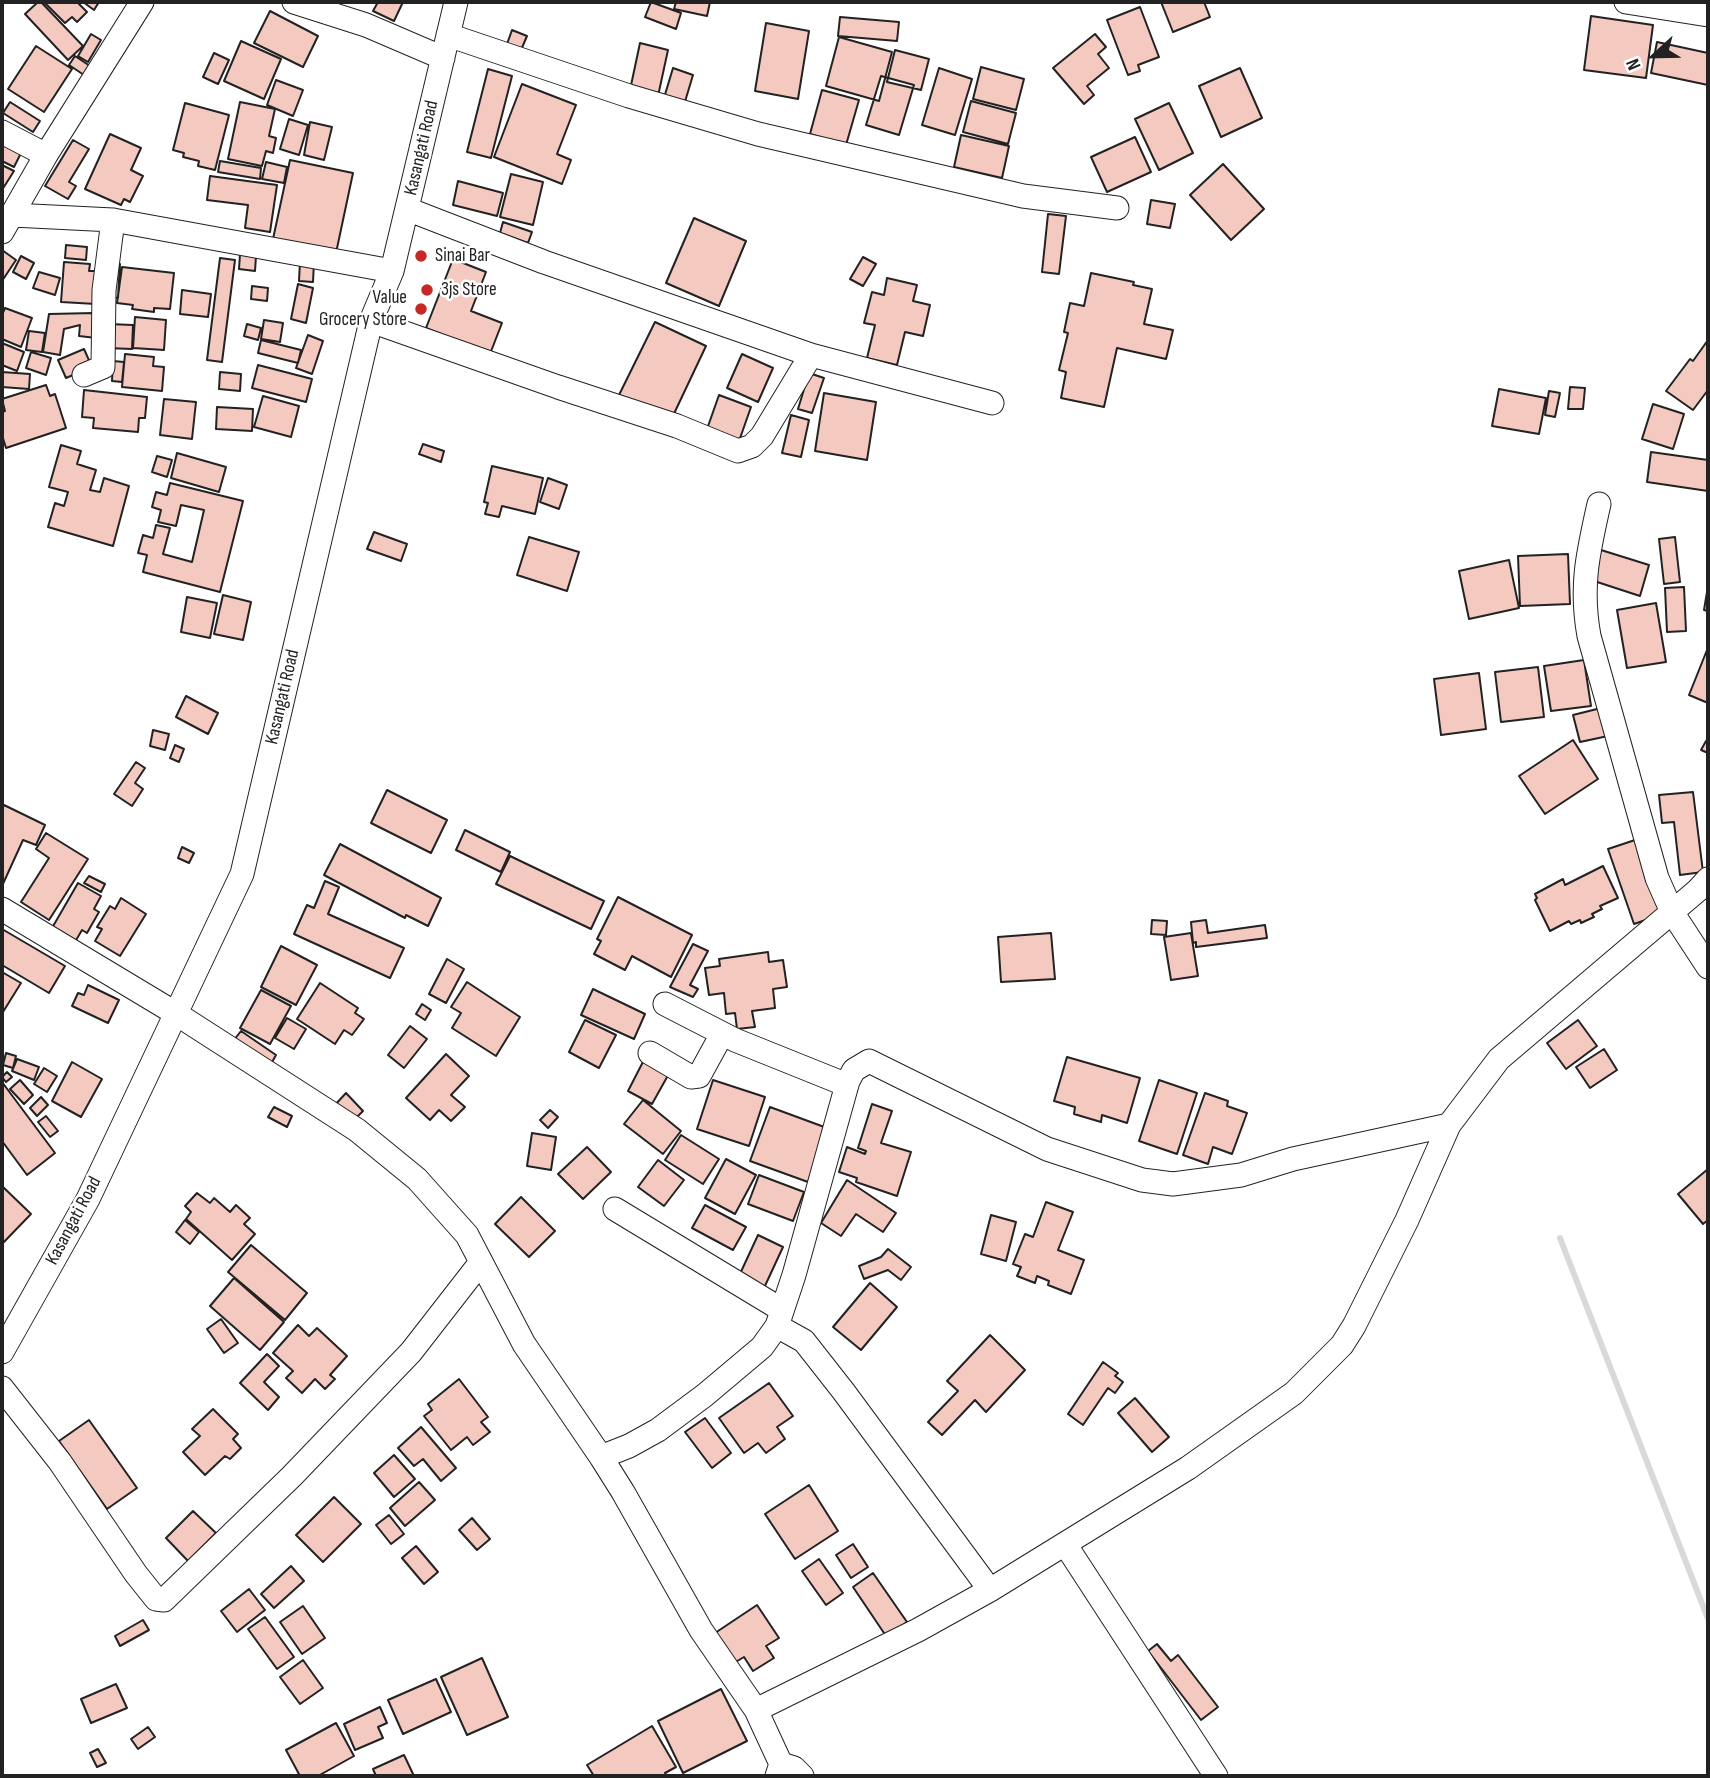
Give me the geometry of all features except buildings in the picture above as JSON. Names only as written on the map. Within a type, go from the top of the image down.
[{"type":"street","points":[[7,224],[46,155],[142,2]]},
{"type":"street","points":[[294,2],[366,25],[758,134],[1023,196],[1117,208]]},
{"type":"street","name":"Kasangati Road","points":[[3,1348],[88,1199],[242,874],[371,321],[392,271],[456,2]]},
{"type":"street","points":[[1626,2],[1708,15]]},
{"type":"street","points":[[2,132],[46,155]]},
{"type":"street","points":[[407,209],[544,262],[811,355],[992,403]]},
{"type":"street","points":[[7,224],[113,220],[392,271]]},
{"type":"street","points":[[84,375],[103,367],[104,290],[113,220]]},
{"type":"street","points":[[371,321],[677,426],[738,451],[752,446],[762,436],[811,355]]},
{"type":"street","points":[[1599,504],[1585,568],[1584,608],[1593,650],[1648,851],[1672,912],[1708,967]]},
{"type":"street","points":[[756,1710],[918,1630],[990,1590],[1188,1468],[1294,1393],[1342,1345],[1354,1326],[1407,1220],[1449,1125],[1499,1059],[1698,890],[1708,878]]},
{"type":"street","points":[[2,909],[175,1013],[367,1138],[416,1179],[453,1219],[467,1235],[524,1344],[601,1457],[701,1630],[756,1710],[779,1770],[794,1768],[802,1776]]},
{"type":"street","points":[[665,1004],[722,1034],[847,1085]]},
{"type":"street","points":[[650,1053],[691,1077],[699,1076],[722,1034]]},
{"type":"street","points":[[601,1457],[658,1430],[762,1347],[780,1318],[847,1085],[854,1070],[861,1064],[869,1061],[877,1063],[1048,1149],[1142,1180],[1173,1184],[1241,1175],[1293,1159],[1449,1125]]},
{"type":"street","points":[[615,1209],[780,1318],[804,1341],[990,1590]]},
{"type":"street","points":[[2,1388],[60,1462],[136,1574],[156,1599],[164,1600],[292,1476],[411,1352],[481,1262]]},
{"type":"street","points":[[1065,1544],[1216,1776]]},
{"type":"waterway","points":[[1560,1238],[1708,1619]]},
{"type":"place","name":"Sinai Bar","points":[[421,256]]},
{"type":"place","name":"3js Store","points":[[427,290]]},
{"type":"place","name":"Value Grocery Store","points":[[421,309]]}]
